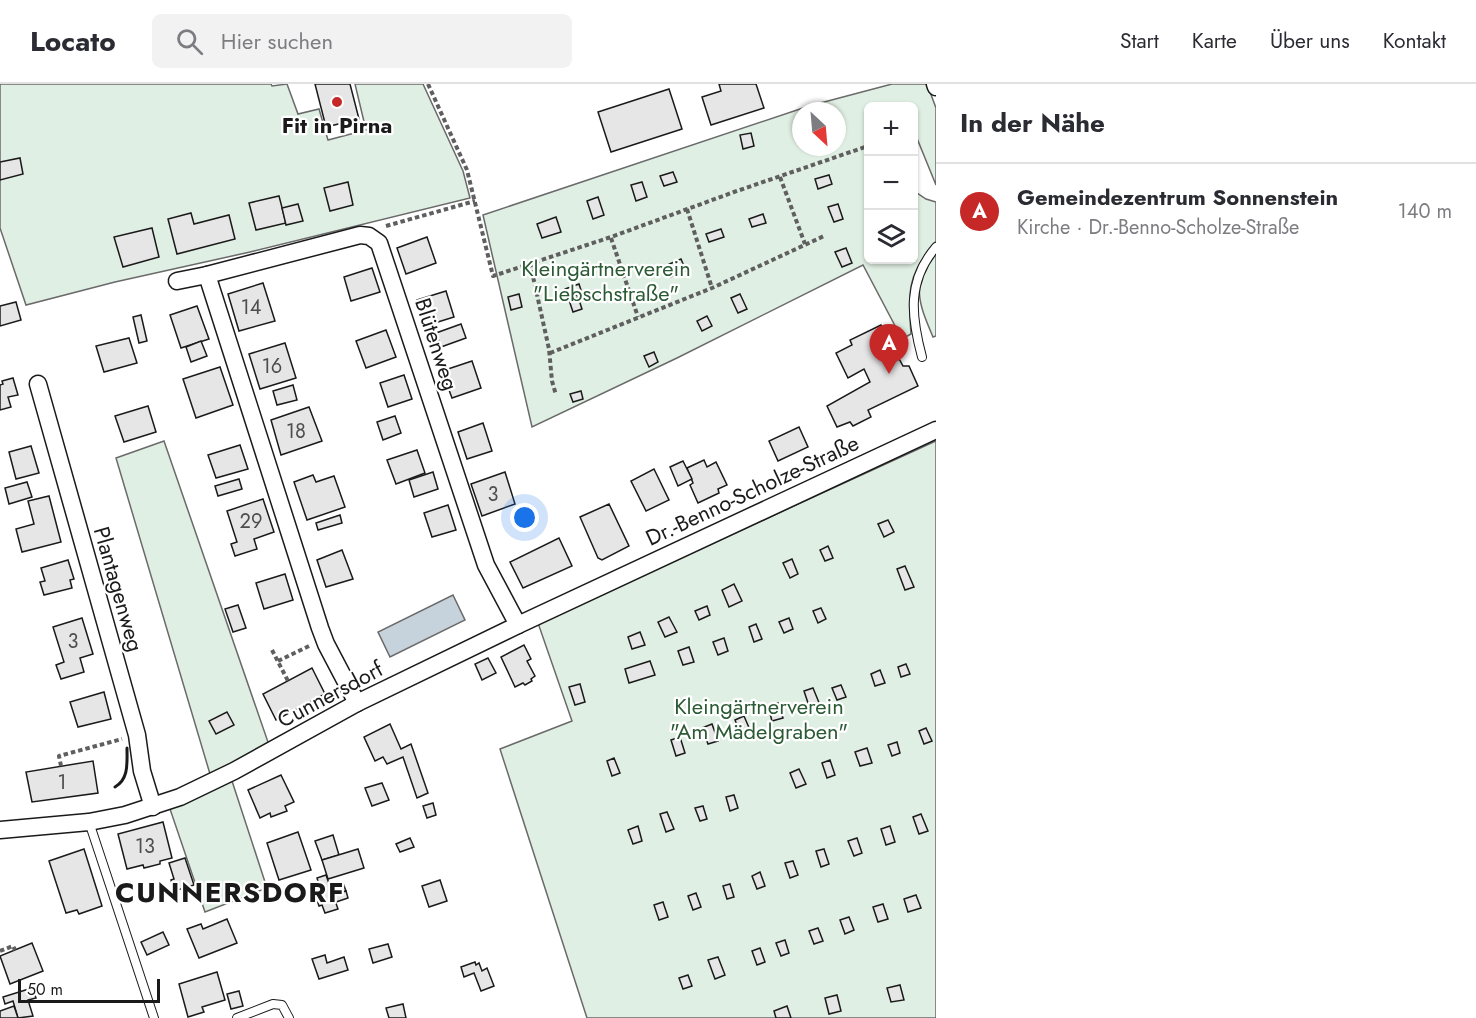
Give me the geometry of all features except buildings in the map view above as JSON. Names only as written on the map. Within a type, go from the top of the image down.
[{"type":"street","points":[[177,281],[360,235],[369,236]]},
{"type":"street","name":"Blütenweg","points":[[369,236],[379,243],[486,565],[519,625]]},
{"type":"street","points":[[207,275],[320,627],[326,644],[357,704]]},
{"type":"street","name":"Plantagenweg","points":[[38,384],[137,735],[142,771],[153,807]]},
{"type":"street","name":"Dr.-Benno-Scholze-Straße","points":[[587,592],[936,429]]},
{"type":"street","name":"Cunnersdorf","points":[[0,830],[89,822],[153,807],[180,797],[234,771],[357,704],[587,592]]},
{"type":"lane","points":[[922,357],[913,308],[915,288],[925,260],[936,247]]},
{"type":"lane","points":[[89,822],[154,1018]]},
{"type":"lane","points":[[237,1018],[273,1004],[282,1005],[289,1018]]},
{"type":"path","points":[[428,84],[467,170],[493,276],[864,147]]},
{"type":"path","points":[[780,177],[805,243]]},
{"type":"path","points":[[369,236],[383,227],[475,201]]},
{"type":"path","points":[[687,209],[712,288]]},
{"type":"path","points":[[550,353],[712,288],[824,236]]},
{"type":"path","points":[[611,237],[638,317]]},
{"type":"path","points":[[530,263],[550,353],[552,381],[556,395]]},
{"type":"path","points":[[278,661],[315,643]]},
{"type":"path","points":[[272,650],[288,681]]},
{"type":"path","points":[[61,766],[59,756],[137,735]]},
{"type":"path","points":[[0,951],[13,946],[15,950]]},
{"type":"green space","points":[[0,84],[271,84],[272,86],[287,84],[298,114],[319,109],[328,140],[366,130],[355,84],[423,84],[463,171],[470,198],[26,305],[0,228]]},
{"type":"green space","name":"Kleingärtnerverein \"Liebschstraße\"","points":[[892,84],[927,84],[936,108],[936,185],[918,141],[918,102],[864,102],[864,264],[918,264],[918,194],[936,202],[936,241],[919,264],[912,284],[911,334],[902,339],[863,265],[532,427],[483,215],[792,112],[792,156],[846,156],[846,102],[824,102]]},
{"type":"green space","points":[[936,254],[936,336],[933,337],[921,304],[920,285],[928,265]]},
{"type":"green space","points":[[164,441],[269,745],[210,774],[116,458]]},
{"type":"green space","name":"Kleingärtnerverein \"Am Mädelgraben\"","points":[[936,441],[936,1018],[587,1018],[500,749],[572,721],[538,623]]},
{"type":"green space","points":[[232,781],[267,888],[205,912],[170,809]]},
{"type":"shaded area","points":[[453,595],[465,620],[390,657],[378,632]]},
{"type":"wall","points":[[115,787],[120,784],[125,775],[127,748]]},
{"type":"place","name":"Fit in Pirna","points":[[337,102]]},
{"type":"place","name":"Gemeindezentrum Sonnenstein","points":[[889,374]]},
{"type":"district","name":"CUNNERSDORF","points":[[230,892]]}]
